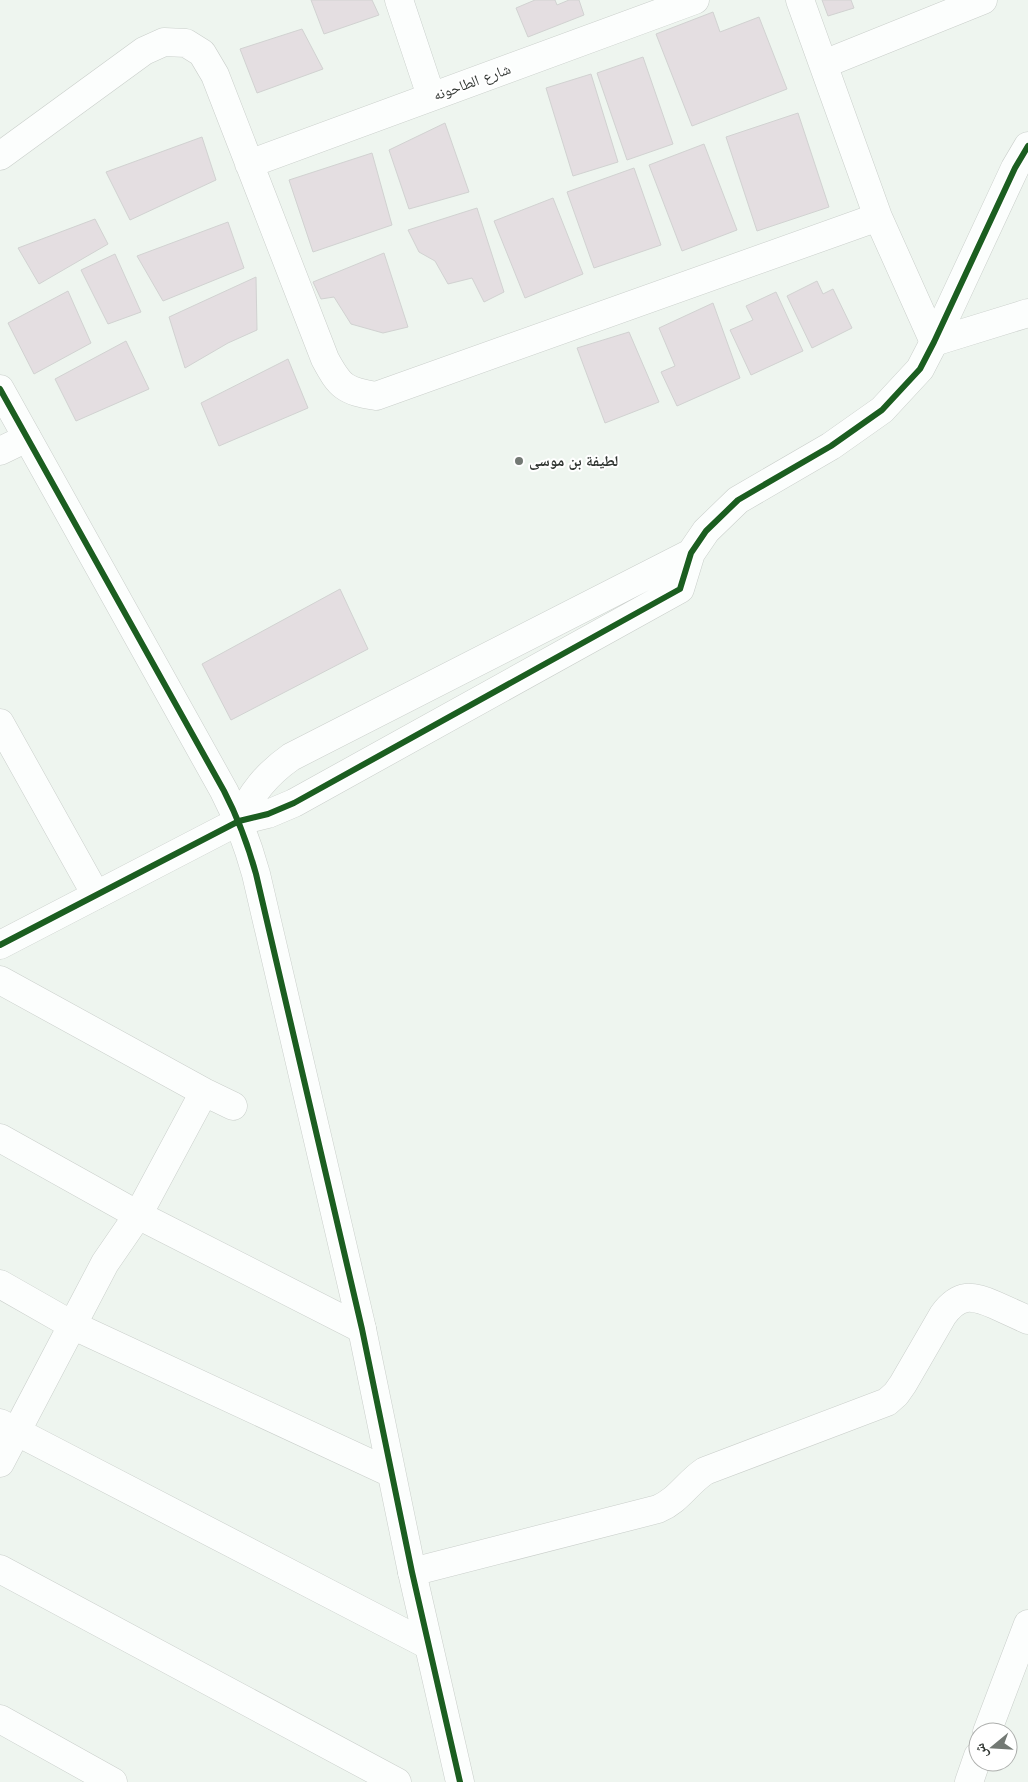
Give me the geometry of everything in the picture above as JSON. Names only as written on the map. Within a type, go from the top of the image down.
[{"type":"street","points":[[398,0],[431,96]]},
{"type":"street","name":"شارع الطاحونه","points":[[249,164],[695,0]]},
{"type":"street","points":[[800,0],[878,217],[934,342]]},
{"type":"street","points":[[824,64],[984,0]]},
{"type":"street","points":[[0,156],[144,51],[164,42],[186,43],[202,53],[215,75],[325,360],[337,380],[355,393],[376,396],[878,217]]},
{"type":"street","points":[[0,945],[239,821],[257,818],[294,803],[680,589],[691,553],[706,531],[738,500],[831,446],[882,410],[920,369],[1015,168],[1028,146]]},
{"type":"street","points":[[934,342],[1028,313]]},
{"type":"street","points":[[0,389],[239,821],[256,874],[362,1330],[428,1646],[460,1782]]},
{"type":"street","points":[[0,452],[27,438]]},
{"type":"street","points":[[239,821],[246,804],[264,780],[291,756],[691,553]]},
{"type":"street","points":[[0,723],[96,895]]},
{"type":"street","points":[[0,980],[233,1106]]},
{"type":"street","points":[[0,1462],[8,1427],[72,1325],[105,1263],[138,1216],[204,1092]]},
{"type":"street","points":[[0,1138],[138,1216],[362,1330]]},
{"type":"street","points":[[0,1284],[72,1325],[391,1474]]},
{"type":"street","points":[[412,1572],[658,1509],[670,1503],[694,1478],[706,1471],[882,1404],[896,1394],[943,1315],[957,1301],[967,1297],[978,1297],[1028,1320]]},
{"type":"street","points":[[8,1427],[428,1646]]},
{"type":"street","points":[[0,1569],[397,1782]]},
{"type":"street","points":[[991,1722],[1028,1624]]},
{"type":"street","points":[[0,1720],[113,1782]]},
{"type":"building","points":[[311,0],[372,0],[379,15],[324,34]]},
{"type":"building","points":[[535,0],[555,0],[557,5],[569,0],[579,0],[584,15],[528,37],[516,8]]},
{"type":"building","points":[[822,0],[851,0],[854,8],[828,16]]},
{"type":"building","points":[[713,12],[720,32],[759,17],[787,89],[692,126],[656,34]]},
{"type":"building","points":[[302,29],[323,69],[257,93],[240,49]]},
{"type":"building","points":[[643,57],[673,144],[627,160],[597,73]]},
{"type":"building","points":[[591,74],[618,162],[573,176],[546,88]]},
{"type":"building","points":[[798,113],[829,207],[757,231],[726,137]]},
{"type":"building","points":[[445,123],[469,192],[409,209],[389,150]]},
{"type":"building","points":[[202,137],[216,180],[130,220],[106,172]]},
{"type":"building","points":[[704,144],[737,230],[682,251],[649,165]]},
{"type":"building","points":[[372,153],[392,225],[313,252],[289,180]]},
{"type":"building","points":[[634,168],[661,245],[594,268],[567,192]]},
{"type":"building","points":[[553,198],[583,274],[525,298],[494,221]]},
{"type":"building","points":[[477,208],[504,292],[484,302],[472,278],[448,284],[435,261],[419,252],[408,230]]},
{"type":"building","points":[[95,219],[108,244],[39,284],[18,248]]},
{"type":"building","points":[[228,222],[244,268],[163,301],[137,256]]},
{"type":"building","points":[[384,253],[408,327],[383,333],[351,324],[334,297],[321,299],[313,282]]},
{"type":"building","points":[[115,254],[141,312],[108,324],[81,270]]},
{"type":"building","points":[[256,277],[257,330],[228,343],[185,368],[169,317]]},
{"type":"building","points":[[817,281],[823,294],[833,289],[852,328],[812,348],[787,296]]},
{"type":"building","points":[[68,291],[91,343],[34,374],[8,323]]},
{"type":"building","points":[[776,292],[803,351],[751,375],[730,330],[753,320],[746,306]]},
{"type":"building","points":[[713,303],[740,378],[677,406],[661,372],[675,366],[659,328]]},
{"type":"building","points":[[629,332],[659,402],[605,423],[577,348]]},
{"type":"building","points":[[126,341],[149,389],[76,421],[55,379]]},
{"type":"building","points":[[288,359],[308,408],[219,446],[201,403]]},
{"type":"building","points":[[340,589],[368,649],[231,720],[202,664]]},
{"type":"cycle path","points":[[0,945],[239,821],[268,814],[294,803],[680,589],[691,553],[706,531],[738,500],[831,446],[882,410],[920,369],[1015,168],[1028,146]]},
{"type":"cycle path","points":[[0,389],[224,791],[250,853],[362,1329],[412,1572],[460,1782]]},
{"type":"place","name":"لطيفة بن موسى","points":[[519,461]]}]
